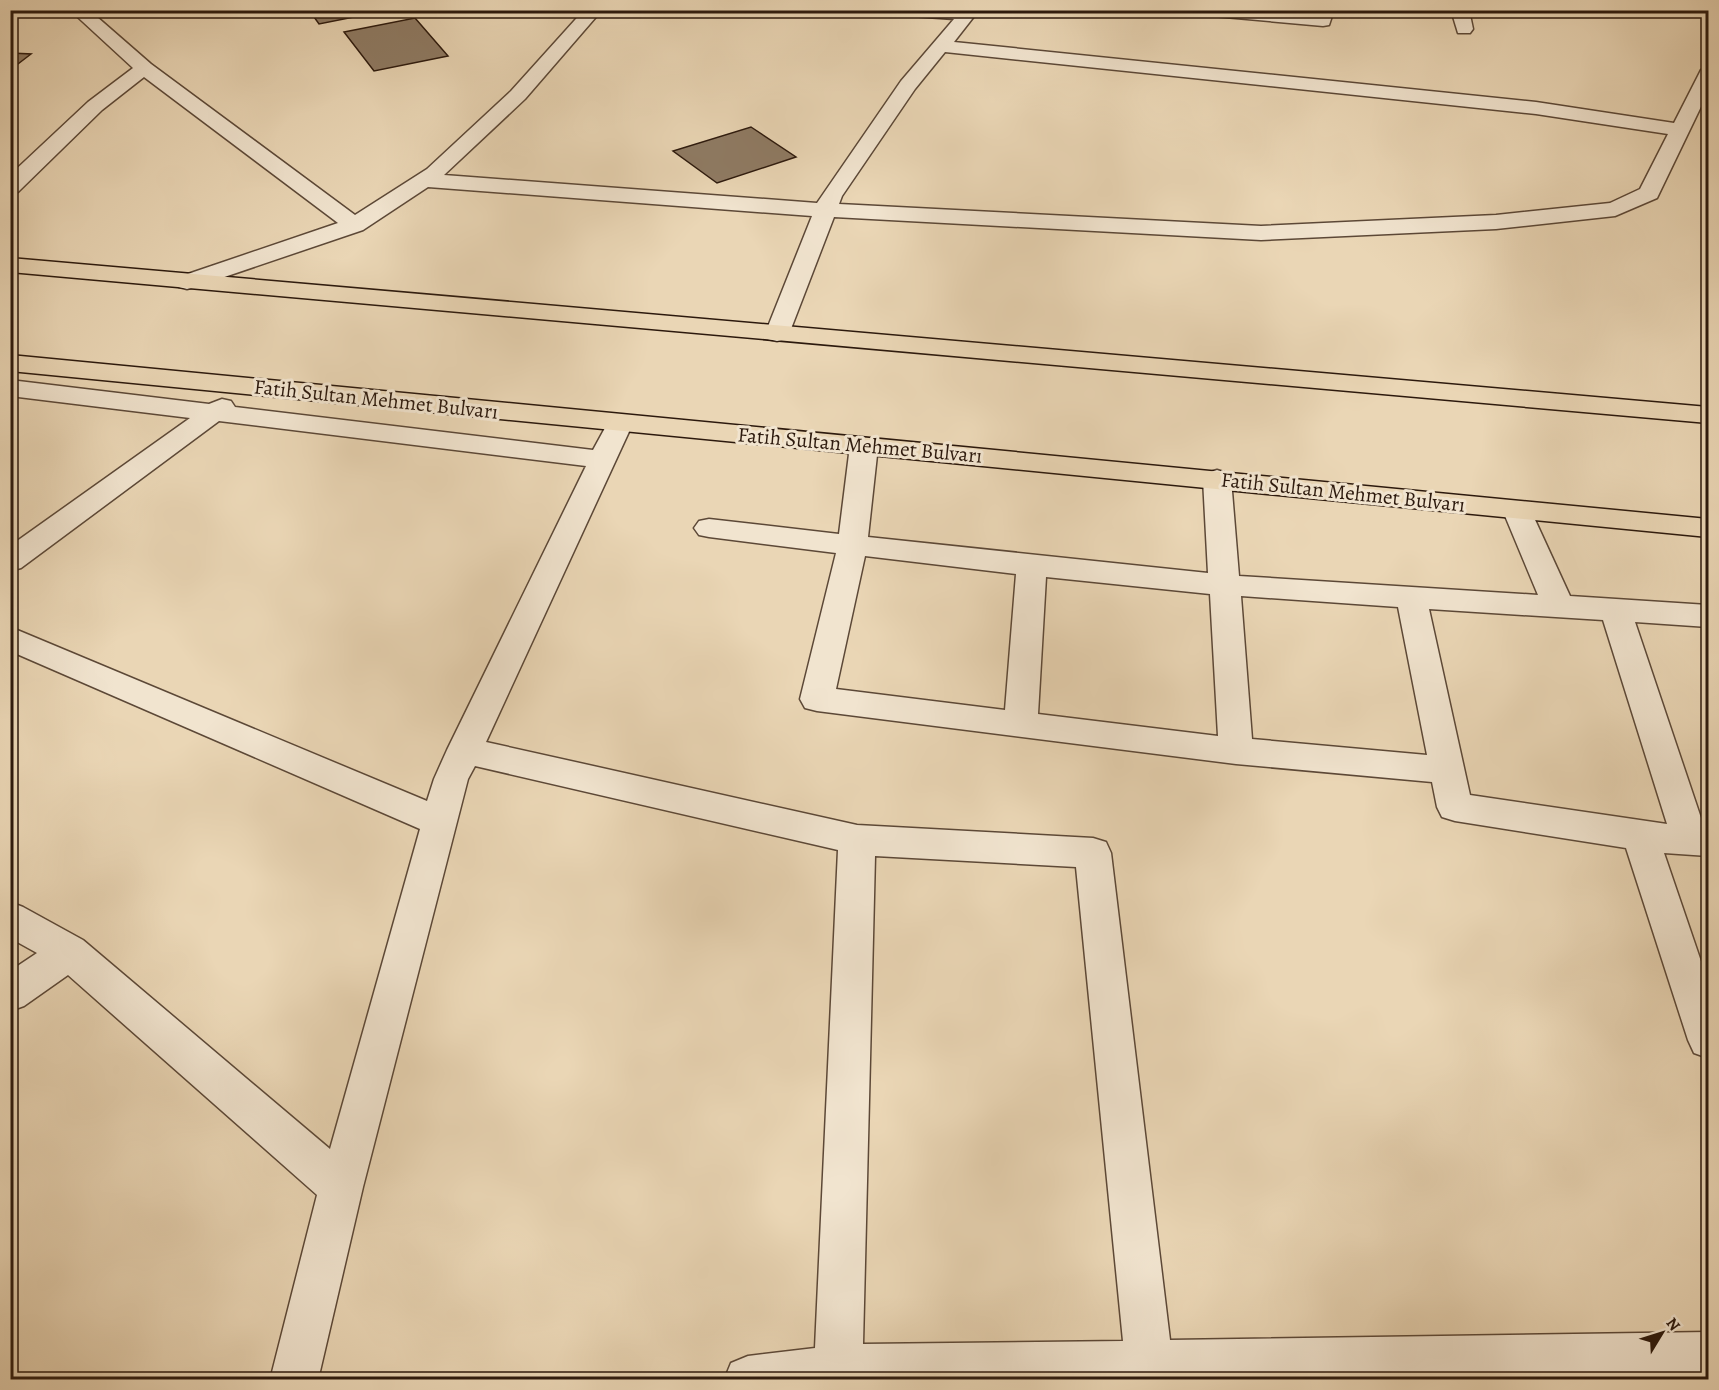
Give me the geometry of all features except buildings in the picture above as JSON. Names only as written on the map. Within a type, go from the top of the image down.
[{"type":"highway","points":[[10,265],[1708,416]]},
{"type":"highway","name":"Fatih Sultan Mehmet Bulvarı","points":[[22,364],[1708,528]]},
{"type":"street","points":[[78,10],[144,68],[355,225]]},
{"type":"street","points":[[187,282],[355,225],[423,180],[518,95],[594,10]]},
{"type":"street","points":[[897,10],[969,13]]},
{"type":"street","points":[[1202,10],[1323,21],[1325,10]]},
{"type":"street","points":[[1460,10],[1464,29]]},
{"type":"street","points":[[777,334],[831,196],[908,85],[969,13]]},
{"type":"street","points":[[941,46],[1536,108],[1680,130]]},
{"type":"street","points":[[10,187],[95,106],[144,68]]},
{"type":"street","points":[[423,180],[825,210],[1261,234],[1496,222],[1615,209],[1649,193],[1708,77]]},
{"type":"street","points":[[10,379],[22,364]]},
{"type":"street","points":[[10,561],[250,386]]},
{"type":"street","points":[[10,388],[602,460]]},
{"type":"street","points":[[294,1380],[341,1187],[451,779],[620,423]]},
{"type":"street","points":[[864,446],[852,546],[817,699],[1236,751],[1447,770]]},
{"type":"street","points":[[1217,479],[1236,751]]},
{"type":"street","points":[[1517,510],[1558,605]]},
{"type":"street","points":[[709,528],[1032,566],[1224,585],[1708,616]]},
{"type":"street","points":[[1021,724],[1032,566]]},
{"type":"street","points":[[1411,597],[1455,807],[1640,836],[1699,841],[1615,609]]},
{"type":"street","points":[[10,638],[440,822]]},
{"type":"street","points":[[464,750],[857,840],[1093,853],[1149,1364]]},
{"type":"street","points":[[1640,836],[1708,1040]]},
{"type":"street","points":[[838,1369],[857,840]]},
{"type":"street","points":[[10,918],[69,952],[341,1187]]},
{"type":"street","points":[[10,994],[69,952]]},
{"type":"street","points":[[747,1380],[838,1369],[1708,1356]]}]
